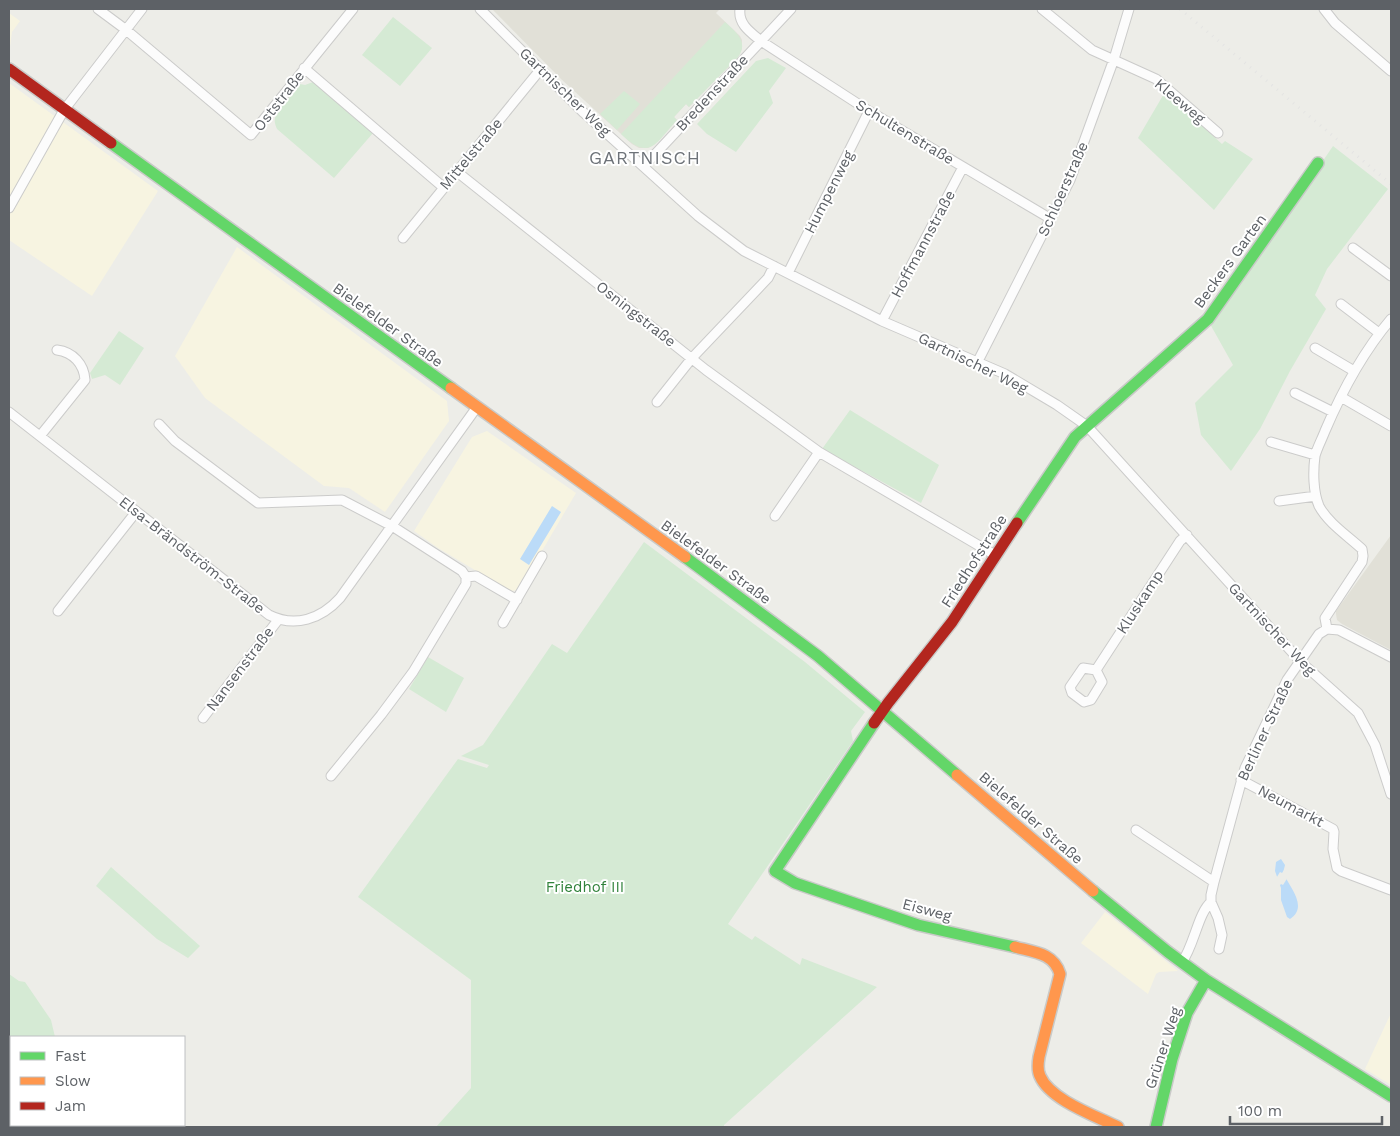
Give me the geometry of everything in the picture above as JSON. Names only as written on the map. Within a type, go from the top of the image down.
[{"type":"street","points":[[98,9],[125,30]]},
{"type":"street","points":[[9,208],[64,110],[142,9]]},
{"type":"street","name":"Oststraße","points":[[125,30],[251,135],[353,9]]},
{"type":"street","name":"Gartnischer Weg","points":[[480,9],[540,70],[698,216],[744,251],[882,321],[978,361],[1012,378],[1057,405],[1087,426],[1301,662],[1358,713],[1375,745],[1391,794]]},
{"type":"street","name":"Bredenstraße","points":[[740,9],[739,14],[742,22],[760,42]]},
{"type":"street","name":"Bredenstraße","points":[[644,166],[791,9]]},
{"type":"street","points":[[1042,9],[1092,50],[1114,59]]},
{"type":"street","name":"Schloerstraße","points":[[978,361],[1051,219],[1078,160],[1114,59],[1129,9]]},
{"type":"street","points":[[1324,9],[1335,23],[1391,71]]},
{"type":"street","name":"Schultenstraße","points":[[760,42],[869,111],[1051,219]]},
{"type":"street","name":"Kleeweg","points":[[1114,59],[1156,78],[1218,133]]},
{"type":"street","points":[[304,68],[443,187]]},
{"type":"street","name":"Bielefelder Straße","points":[[9,69],[728,588],[818,656],[1101,898],[1206,980],[1391,1096]]},
{"type":"street","name":"Mittelstraße","points":[[403,238],[540,70]]},
{"type":"street","name":"Humpenweg","points":[[788,273],[869,111]]},
{"type":"street","name":"Beckers Garten","points":[[1087,426],[1208,319],[1318,163]]},
{"type":"street","name":"Hoffmannstraße","points":[[882,321],[963,167]]},
{"type":"street","name":"Osningstraße","points":[[456,171],[706,370],[820,452],[995,554]]},
{"type":"street","points":[[1353,248],[1391,276]]},
{"type":"street","points":[[657,402],[692,358],[768,278],[774,266]]},
{"type":"street","points":[[1341,304],[1379,333]]},
{"type":"street","points":[[1279,501],[1316,496],[1315,455],[1333,412],[1354,371],[1379,333],[1391,319]]},
{"type":"street","points":[[1315,348],[1354,371]]},
{"type":"street","points":[[40,436],[85,380],[85,370],[80,362],[65,351],[56,350]]},
{"type":"street","points":[[1295,393],[1333,412]]},
{"type":"street","points":[[1341,397],[1391,426]]},
{"type":"street","name":"Elsa-Brändström-Straße","points":[[9,412],[269,615],[278,620],[288,622],[310,619],[332,607],[476,407]]},
{"type":"street","points":[[159,424],[175,441],[258,503],[342,500],[392,526],[462,571],[466,577],[466,584],[413,672],[331,776]]},
{"type":"street","name":"Friedhofstraße","points":[[883,710],[952,622],[995,554],[1075,437],[1087,426]]},
{"type":"street","points":[[1271,442],[1315,455]]},
{"type":"street","points":[[775,516],[820,452]]},
{"type":"street","name":"Berliner Straße","points":[[1182,962],[1194,940],[1205,910],[1211,902],[1214,882],[1240,780],[1263,727],[1287,680],[1319,634],[1327,629],[1325,618],[1362,562],[1362,549],[1327,517],[1320,507],[1316,496]]},
{"type":"street","points":[[58,611],[136,512]]},
{"type":"street","name":"Kluskamp","points":[[1096,670],[1180,541],[1186,535]]},
{"type":"street","points":[[503,623],[542,556]]},
{"type":"street","points":[[466,577],[476,576],[516,600]]},
{"type":"street","name":"Nansenstraße","points":[[203,718],[278,620]]},
{"type":"street","points":[[1327,629],[1339,630],[1391,657]]},
{"type":"street","name":"Eisweg","points":[[883,710],[775,871],[795,883],[918,925],[1040,953],[1052,958],[1060,974],[1039,1057],[1038,1070],[1041,1080],[1060,1097],[1118,1127]]},
{"type":"street","name":"Neumarkt","points":[[1240,780],[1333,829],[1335,863],[1341,871],[1391,890]]},
{"type":"street","points":[[1136,830],[1214,882]]},
{"type":"street","points":[[1211,902],[1221,927],[1222,935],[1219,949]]},
{"type":"street","name":"Grüner Weg","points":[[1156,1127],[1172,1059],[1187,1013],[1206,980]]},
{"type":"shaded area","points":[[492,9],[720,9],[716,13],[740,36],[742,49],[738,57],[689,107],[686,104],[674,117],[677,120],[655,144],[648,148],[639,148],[632,144],[561,79]]},
{"type":"shaded area","points":[[9,13],[20,21],[12,32],[9,54]]},
{"type":"shaded area","points":[[9,83],[158,191],[92,296],[9,240]]},
{"type":"shaded area","points":[[237,247],[447,401],[449,421],[385,512],[349,488],[324,486],[205,398],[175,356]]},
{"type":"shaded area","points":[[487,431],[576,493],[519,590],[510,591],[438,548],[414,531],[472,437]]},
{"type":"shaded area","points":[[1391,535],[1391,650],[1342,624],[1337,620],[1336,611]]},
{"type":"shaded area","points":[[1105,912],[1178,971],[1159,972],[1156,974],[1148,994],[1081,943]]},
{"type":"shaded area","points":[[1391,1013],[1391,1085],[1365,1069]]},
{"type":"green space","points":[[393,17],[432,48],[400,86],[362,55]]},
{"type":"green space","points":[[725,22],[742,42],[741,52],[738,57],[689,107],[686,104],[674,117],[677,120],[658,142],[652,146],[646,148],[639,147],[621,134]]},
{"type":"green space","points":[[768,58],[786,68],[769,91],[773,103],[736,152],[707,134],[697,124],[756,61]]},
{"type":"green space","points":[[313,82],[373,133],[334,178],[277,129],[275,123],[277,113],[300,84],[305,85]]},
{"type":"green space","points":[[624,91],[640,104],[617,130],[600,114]]},
{"type":"green space","points":[[1165,92],[1222,144],[1225,141],[1253,159],[1214,210],[1138,138]]},
{"type":"green space","points":[[1333,146],[1388,189],[1327,269],[1315,295],[1326,309],[1290,371],[1260,429],[1231,471],[1201,435],[1195,403],[1233,365],[1210,324]]},
{"type":"green space","points":[[119,331],[144,348],[120,385],[105,375],[92,379],[90,373]]},
{"type":"green space","points":[[850,410],[939,465],[921,503],[822,449]]},
{"type":"green space","name":"Friedhof III","points":[[644,542],[805,662],[865,712],[851,731],[853,741],[728,924],[752,940],[755,936],[800,965],[802,958],[877,987],[724,1127],[436,1127],[471,1088],[471,980],[358,897],[458,759],[487,768],[489,765],[461,756],[483,745],[552,644],[567,653]]},
{"type":"green space","points":[[428,657],[464,678],[446,712],[409,689]]},
{"type":"green space","points":[[111,867],[200,946],[188,958],[157,939],[96,886]]},
{"type":"green space","points":[[9,974],[19,981],[25,982],[51,1020],[55,1036],[10,1036],[10,1126],[79,1127],[9,1127]]},
{"type":"water","points":[[552,506],[561,512],[529,565],[520,559]]},
{"type":"water","points":[[1281,859],[1285,865],[1283,873],[1298,903],[1298,909],[1290,919],[1287,917],[1281,900],[1281,888],[1275,871],[1276,862]]},
{"type":"pier","points":[[1286,870],[1288,877],[1283,885],[1281,884],[1278,888],[1275,880],[1280,872],[1282,873]]},
{"type":"railway","points":[[1180,9],[1391,184]]},
{"type":"traffic: fast","points":[[111,143],[451,388]]},
{"type":"traffic: fast","points":[[1017,523],[1075,437],[1208,319],[1318,163]]},
{"type":"traffic: fast","points":[[685,557],[818,656],[957,775]]},
{"type":"traffic: fast","points":[[874,723],[775,871],[795,883],[918,925],[1015,947]]},
{"type":"traffic: fast","points":[[1093,891],[1168,952],[1206,980],[1391,1096]]},
{"type":"traffic: fast","points":[[1156,1127],[1172,1059],[1187,1013],[1206,980]]},
{"type":"traffic: slow","points":[[451,388],[685,557]]},
{"type":"traffic: slow","points":[[957,775],[1093,891]]},
{"type":"traffic: slow","points":[[1015,947],[1042,954],[1053,962],[1060,974],[1038,1064],[1040,1076],[1045,1085],[1063,1100],[1118,1127]]},
{"type":"traffic: jam","points":[[9,69],[111,143]]},
{"type":"traffic: jam","points":[[874,723],[952,622],[1017,523]]},
{"type":"district","name":"GARTNISCH","points":[[645,158]]}]
